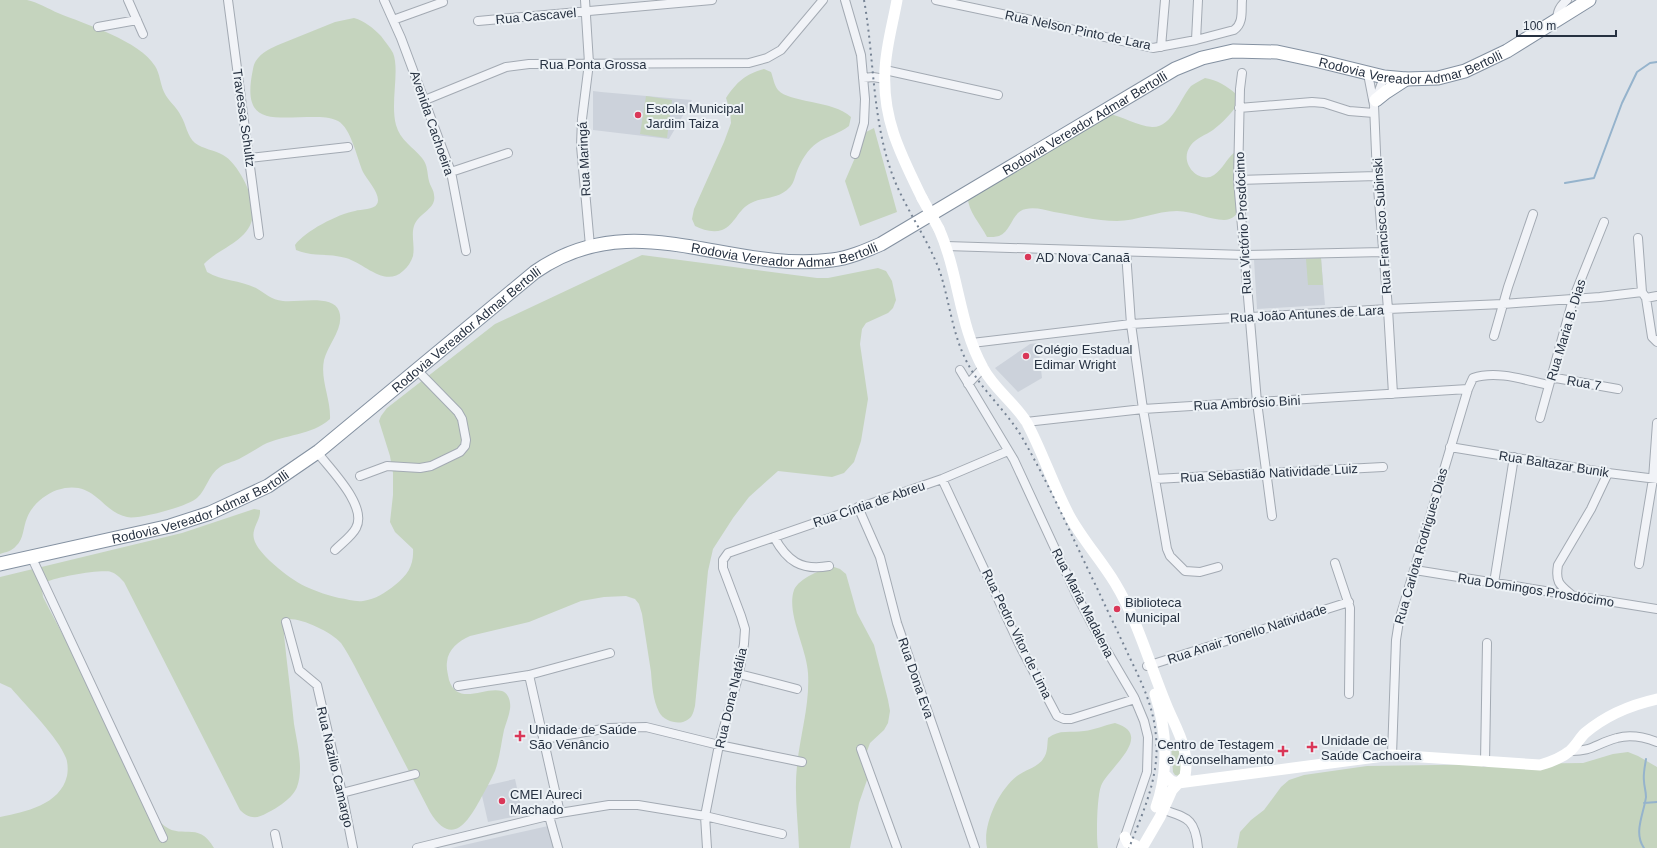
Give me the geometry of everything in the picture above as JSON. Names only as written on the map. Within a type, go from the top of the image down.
[{"type":"highway","name":"Rodovia Vereador Admar Bertolli","points":[[0,564],[170,526],[210,513],[268,486],[317,452],[535,272],[548,263],[590,246],[623,241],[648,241],[698,247],[748,257],[798,262],[832,260],[859,253],[881,244],[1175,69],[1202,58],[1233,51],[1277,52],[1384,77],[1406,79],[1438,78],[1465,71],[1507,51],[1589,0]]},
{"type":"highway","points":[[1375,106],[1386,92],[1406,79]]},
{"type":"main road","points":[[897,0],[885,75],[885,97],[888,120],[896,144],[946,246],[953,266],[966,325],[972,343],[983,368],[997,388],[1026,422],[1069,516],[1115,583],[1132,616],[1133,629],[1174,726],[1184,744],[1186,758],[1182,779],[1169,794],[1160,809],[1150,837],[1130,845]]},
{"type":"main road","points":[[1149,665],[1158,702],[1164,740],[1165,774],[1160,809]]},
{"type":"main road","points":[[1165,774],[1169,780],[1182,779],[1199,781],[1392,755],[1485,762],[1540,764],[1551,762],[1569,751],[1585,734],[1610,715],[1625,708],[1657,699]]},
{"type":"main road","points":[[1164,740],[1172,735],[1181,738]]},
{"type":"street","points":[[128,0],[143,34]]},
{"type":"street","name":"Travessa Schultz","points":[[228,0],[259,235]]},
{"type":"street","name":"Avenida Cachoeira","points":[[384,0],[394,20],[451,172],[466,251]]},
{"type":"street","name":"Rua Maringá","points":[[586,0],[589,63],[582,119],[581,146],[590,246]]},
{"type":"street","name":"Rua Cascavel","points":[[478,21],[712,0]]},
{"type":"street","name":"Rua Ponta Grossa","points":[[425,100],[506,68],[530,64],[749,63],[767,58],[781,50],[823,0]]},
{"type":"street","points":[[845,0],[861,54],[865,99],[864,123],[855,154]]},
{"type":"street","name":"Rua Nelson Pinto de Lara","points":[[936,0],[1153,48],[1196,40],[1234,30],[1239,27],[1242,0]]},
{"type":"street","points":[[1162,47],[1165,0]]},
{"type":"street","points":[[1196,40],[1198,0]]},
{"type":"street","points":[[1557,20],[1559,9],[1567,0]]},
{"type":"street","points":[[394,20],[443,2]]},
{"type":"street","points":[[98,27],[137,20]]},
{"type":"street","name":"Rua Victório Prosdócimo","points":[[1242,73],[1239,108],[1238,180],[1257,402],[1268,474],[1272,516]]},
{"type":"street","name":"Rua Francisco Subinski","points":[[1368,74],[1375,106],[1377,176],[1384,252],[1393,394]]},
{"type":"street","points":[[863,78],[885,75],[998,95]]},
{"type":"street","name":"Rua Francisco Subinski","points":[[1375,106],[1384,77]]},
{"type":"street","points":[[1239,108],[1312,102],[1324,103],[1349,111],[1375,106]]},
{"type":"street","points":[[250,158],[348,147]]},
{"type":"street","points":[[451,172],[508,153]]},
{"type":"street","points":[[1238,180],[1377,176]]},
{"type":"street","points":[[1494,336],[1533,214]]},
{"type":"street","name":"Rua Maria B. Dias","points":[[1540,418],[1549,381],[1573,299],[1604,222]]},
{"type":"street","points":[[1638,238],[1644,295],[1652,337],[1657,342]]},
{"type":"street","points":[[946,246],[1245,255],[1384,252]]},
{"type":"street","points":[[1126,252],[1131,324],[1143,409],[1167,549],[1170,556],[1185,571],[1200,572],[1218,567]]},
{"type":"street","name":"Rua João Antunes de Lara","points":[[972,343],[1131,324],[1644,295],[1657,296]]},
{"type":"street","points":[[968,384],[983,368]]},
{"type":"street","points":[[360,476],[387,466],[420,468],[431,466],[460,452],[465,446],[466,440],[462,419],[458,412],[417,370]]},
{"type":"street","name":"Rua Maria Madalena","points":[[960,370],[1016,466],[1076,594],[1135,700],[1144,721],[1148,738],[1147,772],[1130,845]]},
{"type":"street","name":"Rua 7","points":[[1468,389],[1474,378],[1495,375],[1618,389]]},
{"type":"street","name":"Rua Ambrósio Bini","points":[[1026,422],[1143,409],[1468,389]]},
{"type":"street","name":"Rua Carlota Rodrigues Dias","points":[[1392,755],[1397,629],[1468,389]]},
{"type":"street","points":[[1639,564],[1655,479],[1657,423]]},
{"type":"street","name":"Rua Baltazar Bunik","points":[[1450,447],[1608,473],[1655,479]]},
{"type":"street","name":"Rua Cíntia de Abreu","points":[[728,553],[942,479],[1008,451]]},
{"type":"street","points":[[317,452],[347,490],[357,507],[359,518],[357,527],[352,534],[335,550]]},
{"type":"street","points":[[1494,583],[1514,457]]},
{"type":"street","name":"Rua Sebastião Natividade Luiz","points":[[1155,479],[1383,467]]},
{"type":"street","points":[[1574,596],[1559,584],[1556,575],[1558,565],[1591,508],[1608,473]]},
{"type":"street","name":"Rua Pedro Vitor de Lima","points":[[942,479],[1020,646],[1057,716],[1064,719],[1072,719],[1135,700]]},
{"type":"street","name":"Rua Dona Eva","points":[[858,507],[880,557],[897,623],[975,848]]},
{"type":"street","points":[[774,537],[785,555],[801,565],[815,568],[829,566]]},
{"type":"street","name":"Rua Dona Natália","points":[[708,848],[705,816],[719,746],[739,674],[744,629],[741,616],[723,568],[723,560],[728,553]]},
{"type":"street","points":[[31,556],[164,838]]},
{"type":"street","points":[[1335,563],[1350,608],[1349,694]]},
{"type":"street","name":"Rua Domingos Prosdócimo","points":[[1415,570],[1657,609]]},
{"type":"street","name":"Rua Anair Tonello Natividade","points":[[1149,665],[1348,602]]},
{"type":"street","name":"Rua Nazilio Camargo","points":[[286,622],[298,670],[317,685],[353,848]]},
{"type":"street","points":[[1485,762],[1487,643]]},
{"type":"street","points":[[458,686],[528,675],[610,653]]},
{"type":"street","points":[[739,674],[797,689]]},
{"type":"street","points":[[528,675],[560,813]]},
{"type":"street","points":[[544,739],[609,728],[646,727],[719,746],[802,762]]},
{"type":"street","points":[[1569,751],[1582,752],[1616,738],[1630,736],[1648,738],[1657,742]]},
{"type":"street","points":[[861,749],[897,848]]},
{"type":"street","points":[[342,793],[415,774]]},
{"type":"street","points":[[417,848],[560,813],[609,805],[638,805],[705,816],[782,834]]},
{"type":"street","points":[[1160,809],[1186,819],[1193,824],[1198,848]]},
{"type":"street","points":[[549,816],[558,848]]},
{"type":"street","points":[[275,834],[278,848]]},
{"type":"shaded area","name":"Escola Municipal Jardim Taiza","points":[[593,91],[692,100],[669,139],[593,130]]},
{"type":"shaded area","points":[[1321,258],[1325,305],[1257,309],[1254,260]]},
{"type":"shaded area","name":"Colégio Estadual Edimar Wright","points":[[1038,343],[1042,378],[1018,392],[995,368],[1030,344]]},
{"type":"shaded area","name":"CMEI Aureci Machado","points":[[515,779],[523,815],[488,822],[480,787]]},
{"type":"shaded area","points":[[548,826],[554,848],[451,848]]},
{"type":"green space","points":[[0,0],[27,0],[35,2],[58,13],[111,34],[125,41],[148,57],[157,69],[164,92],[183,119],[192,140],[198,145],[220,153],[229,159],[240,173],[251,199],[253,214],[247,231],[234,243],[204,264],[207,272],[219,277],[250,285],[272,298],[279,300],[314,300],[330,303],[339,311],[340,323],[324,360],[323,375],[329,404],[330,419],[323,425],[306,432],[271,441],[239,459],[222,466],[216,470],[197,498],[184,505],[152,514],[127,517],[118,514],[89,492],[80,488],[57,490],[43,498],[29,513],[19,543],[11,550],[0,554]]},
{"type":"green space","points":[[354,18],[375,30],[393,53],[396,68],[394,116],[396,125],[400,135],[424,161],[434,193],[433,204],[419,218],[414,226],[413,256],[406,268],[396,276],[382,276],[346,258],[308,254],[296,250],[295,245],[306,234],[322,224],[348,213],[375,206],[378,200],[376,192],[363,172],[347,130],[338,121],[314,117],[273,117],[263,114],[256,109],[251,101],[250,87],[254,64],[262,54],[278,45],[335,22]]},
{"type":"green space","points":[[764,69],[771,72],[778,90],[792,97],[834,107],[843,111],[851,117],[849,126],[811,148],[801,163],[792,184],[781,194],[751,203],[743,209],[730,225],[722,230],[705,230],[695,226],[692,219],[694,209],[731,123],[730,111],[726,98],[742,79],[752,73]]},
{"type":"green space","points":[[1205,78],[1218,82],[1233,91],[1236,94],[1237,105],[1223,121],[1210,132],[1198,138],[1191,145],[1187,152],[1188,165],[1197,175],[1208,177],[1217,173],[1235,152],[1241,155],[1245,172],[1244,193],[1238,212],[1232,218],[1219,220],[1189,212],[1169,211],[1124,221],[1109,221],[1029,208],[1018,213],[1007,230],[1003,233],[998,236],[987,237],[971,211],[968,194],[1108,114],[1146,126],[1159,126],[1170,118],[1191,86]]},
{"type":"green space","points":[[646,96],[672,100],[667,138],[640,134]]},
{"type":"green space","points":[[874,128],[897,212],[860,226],[845,181],[866,132]]},
{"type":"green space","points":[[642,255],[817,278],[828,278],[878,268],[886,271],[892,281],[896,300],[893,308],[888,313],[866,323],[862,329],[860,344],[868,399],[861,441],[854,462],[844,473],[832,477],[778,471],[749,497],[733,518],[713,549],[708,571],[695,706],[693,714],[690,718],[683,722],[673,722],[663,717],[659,712],[655,703],[653,692],[642,614],[639,604],[635,599],[626,596],[604,597],[581,601],[529,622],[470,636],[462,640],[449,653],[447,671],[453,688],[465,694],[495,690],[502,691],[509,698],[510,709],[497,766],[487,788],[471,815],[459,828],[452,830],[445,828],[438,823],[430,812],[354,665],[341,643],[317,627],[302,621],[289,619],[285,625],[284,635],[300,764],[299,780],[295,791],[284,802],[263,815],[253,817],[243,813],[240,810],[124,582],[115,574],[106,571],[69,576],[46,582],[42,589],[43,597],[161,823],[175,831],[195,832],[202,835],[208,839],[214,848],[0,848],[0,817],[20,813],[40,806],[49,800],[57,794],[63,786],[68,769],[67,760],[62,750],[42,722],[11,688],[0,683],[0,577],[182,533],[254,509],[260,510],[253,535],[256,545],[270,561],[294,580],[318,592],[357,601],[372,599],[388,591],[407,573],[411,565],[413,549],[395,532],[390,522],[393,495],[393,473],[390,456],[379,421],[387,408],[495,324]]},
{"type":"green space","points":[[1321,258],[1323,285],[1308,285],[1306,259]]},
{"type":"green space","points":[[834,567],[840,569],[846,574],[857,613],[874,645],[890,711],[888,723],[884,730],[870,743],[866,754],[867,780],[859,803],[850,848],[799,848],[796,776],[798,754],[808,697],[808,673],[807,663],[795,620],[792,599],[794,590],[806,578],[817,572]]},
{"type":"green space","points":[[1115,723],[1126,728],[1131,736],[1130,744],[1126,753],[1101,786],[1097,817],[1098,848],[987,848],[987,829],[993,809],[998,799],[1010,782],[1017,776],[1041,762],[1046,754],[1048,738],[1056,733],[1079,732]]},
{"type":"green space","points":[[1173,741],[1177,741],[1183,771],[1179,776],[1175,775],[1173,772],[1171,745]]},
{"type":"green space","points":[[1628,752],[1657,767],[1657,848],[1237,848],[1240,832],[1251,820],[1264,810],[1281,787],[1289,780],[1304,775],[1367,766],[1583,763],[1613,754]]},
{"type":"waterway","points":[[1565,183],[1594,178],[1622,103],[1637,72],[1650,63],[1657,62]]},
{"type":"waterway","points":[[1644,848],[1639,836],[1639,829],[1646,797],[1644,783],[1646,759]]},
{"type":"waterway","points":[[1644,803],[1657,802]]},
{"type":"railway","points":[[864,0],[876,106],[884,148],[895,182],[935,259],[964,356],[970,368],[984,388],[1016,428],[1043,475],[1142,684],[1150,705],[1155,726],[1157,751],[1153,780],[1140,821],[1129,848]]},
{"type":"place","name":"Escola Municipal Jardim Taiza","points":[[638,115]]},
{"type":"place","name":"AD Nova Canaã","points":[[1028,257]]},
{"type":"place","name":"Colégio Estadual Edimar Wright","points":[[1026,356]]},
{"type":"place","name":"Biblioteca Municipal","points":[[1117,609]]},
{"type":"place","name":"Unidade de Saúde São Venâncio","points":[[520,736]]},
{"type":"place","name":"Unidade de Saúde Cachoeira","points":[[1312,747]]},
{"type":"place","name":"Centro de Testagem e Aconselhamento","points":[[1283,751]]},
{"type":"place","name":"CMEI Aureci Machado","points":[[502,801]]}]
